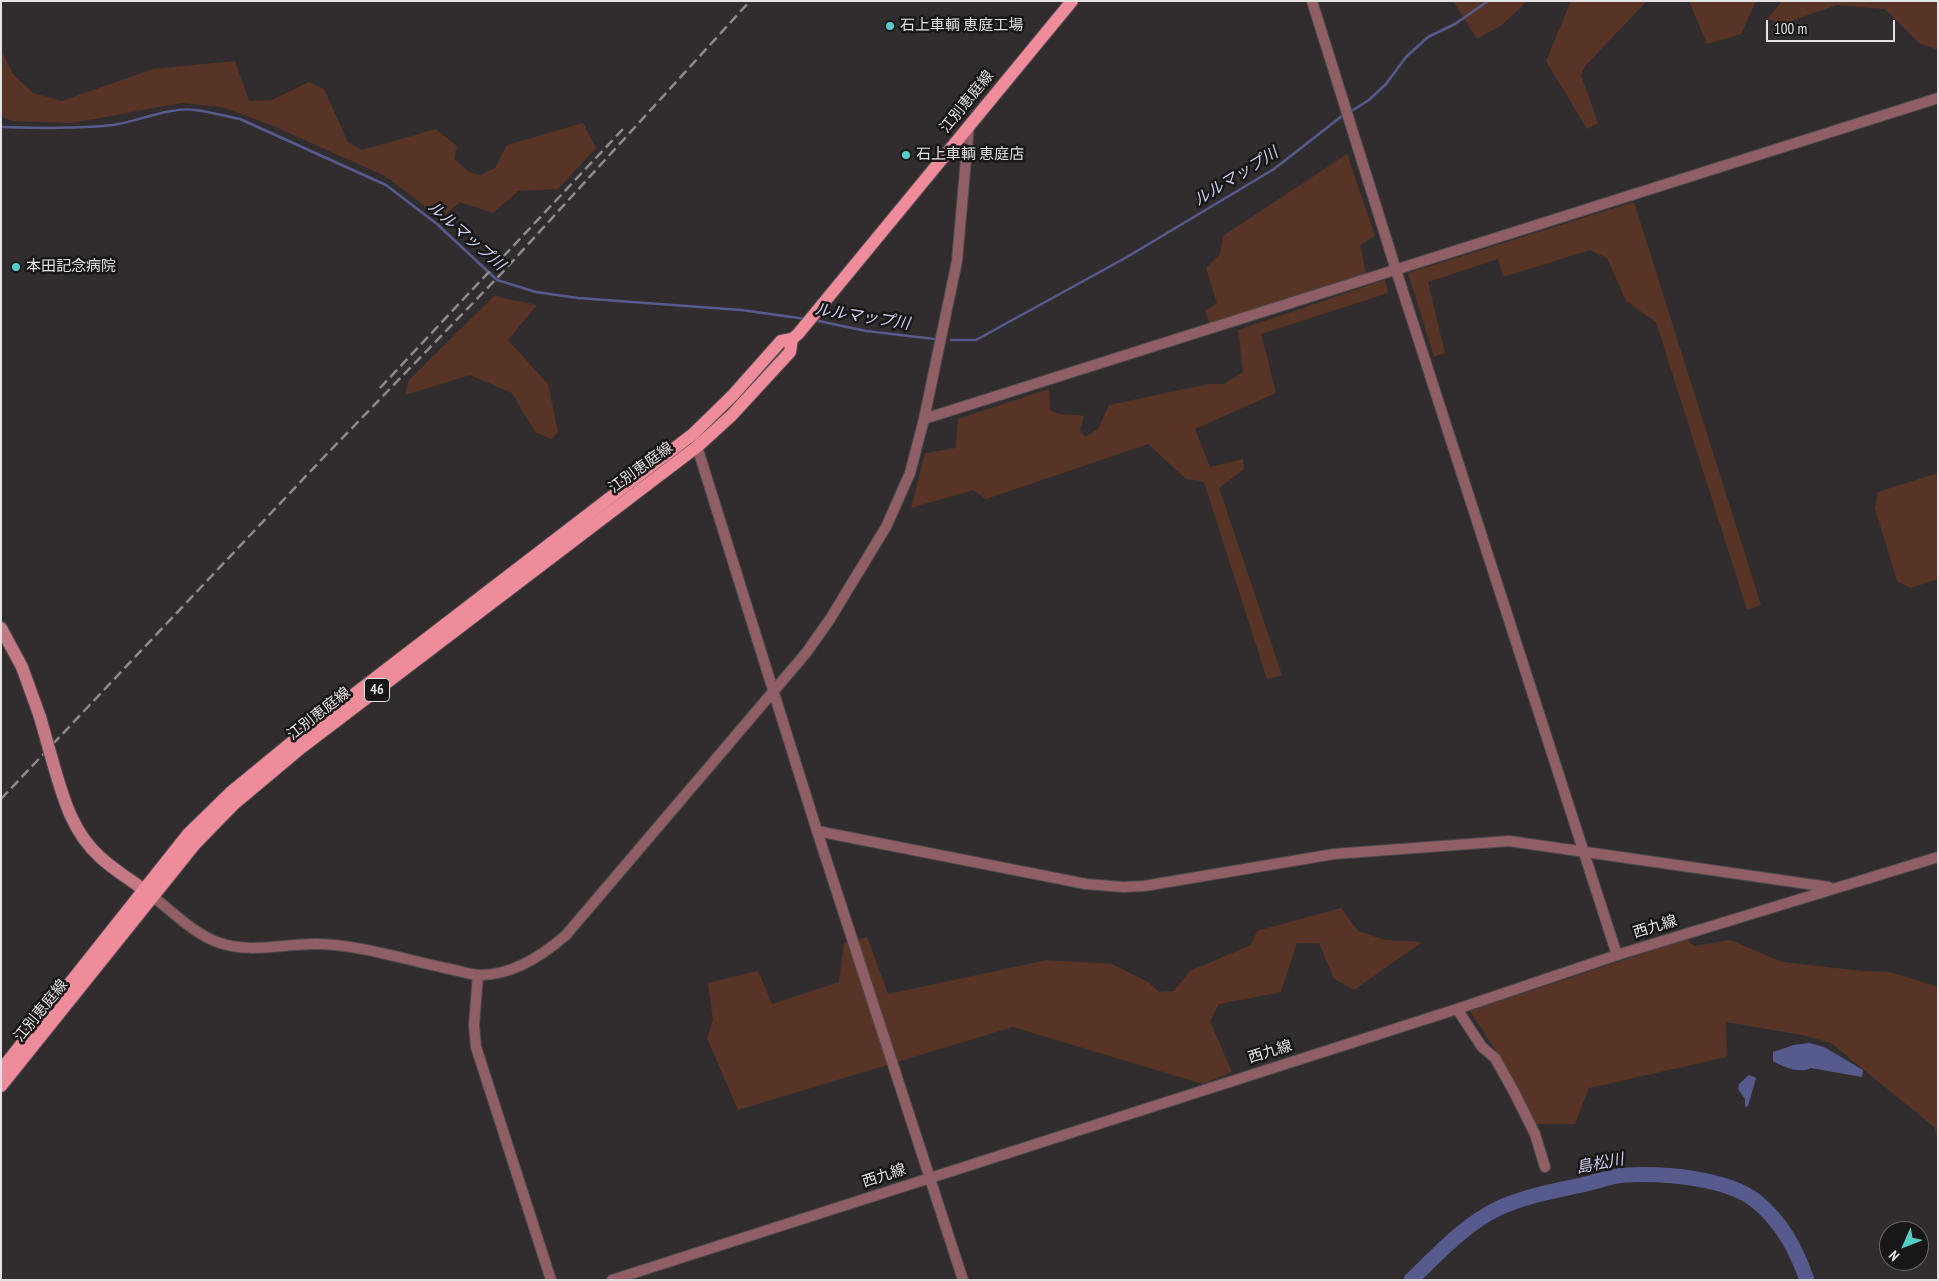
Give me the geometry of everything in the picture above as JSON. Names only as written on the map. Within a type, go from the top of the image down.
[{"type":"main road","name":"江別恵庭線","points":[[1,1070],[148,893],[233,805],[300,748],[698,446],[732,415],[790,352],[795,336],[816,313],[1072,1]]},
{"type":"main road","name":"江別恵庭線","points":[[1,1086],[148,893],[188,834],[260,769],[693,434],[733,396],[782,341],[795,336]]},
{"type":"street","points":[[1312,1],[1396,270],[1617,955]]},
{"type":"street","points":[[924,419],[1938,98]]},
{"type":"street","points":[[1,628],[26,675],[65,804],[82,837],[101,858],[193,928],[216,942],[241,948],[314,944],[352,947],[478,975],[504,972],[543,954],[566,935],[806,653],[830,619],[886,527],[910,473],[924,419],[957,261],[969,125]]},
{"type":"street","points":[[693,434],[817,830],[962,1280]]},
{"type":"street","points":[[817,830],[1086,884],[1123,887],[1144,886],[1334,854],[1509,841],[1584,850],[1832,888]]},
{"type":"street","name":"西九線","points":[[612,1280],[1457,1009],[1617,955],[1938,857]]},
{"type":"street","points":[[478,975],[474,1025],[476,1047],[551,1280]]},
{"type":"street","points":[[1457,1009],[1482,1047],[1495,1058],[1514,1092],[1535,1134],[1545,1167]]},
{"type":"shaded area","points":[[1453,1],[1527,1],[1502,25],[1477,39]]},
{"type":"shaded area","points":[[1571,1],[1647,1],[1586,65],[1581,75],[1598,123],[1587,129],[1546,61]]},
{"type":"shaded area","points":[[1689,1],[1756,1],[1741,34],[1707,44]]},
{"type":"shaded area","points":[[1782,1],[1938,1],[1938,50],[1919,43],[1885,9],[1837,5],[1782,24],[1767,19]]},
{"type":"shaded area","points":[[1,50],[13,74],[33,93],[62,101],[153,69],[235,61],[249,101],[272,100],[309,82],[324,89],[348,142],[362,150],[436,129],[457,146],[454,159],[470,173],[480,175],[495,168],[507,145],[583,123],[596,148],[558,189],[518,191],[493,213],[460,202],[441,218],[385,176],[271,125],[222,107],[182,103],[71,123],[12,121],[1,116]]},
{"type":"shaded area","points":[[1347,154],[1375,236],[1360,245],[1367,277],[1210,325],[1205,311],[1217,303],[1206,268],[1220,254],[1223,236]]},
{"type":"shaded area","points":[[1634,202],[1761,605],[1747,610],[1656,322],[1626,301],[1607,258],[1590,250],[1503,277],[1498,259],[1428,282],[1445,353],[1434,357],[1408,273]]},
{"type":"shaded area","points":[[1385,280],[1388,293],[1261,334],[1276,393],[1195,429],[1210,467],[1243,459],[1244,469],[1219,488],[1282,675],[1267,679],[1204,482],[1186,479],[1148,444],[986,499],[973,490],[911,508],[925,453],[956,448],[958,419],[1049,389],[1050,410],[1062,414],[1084,416],[1080,430],[1085,437],[1098,429],[1109,405],[1208,384],[1224,384],[1243,372],[1238,330]]},
{"type":"shaded area","points":[[494,296],[537,305],[508,340],[548,384],[558,432],[551,439],[535,432],[512,393],[470,375],[405,395],[409,380]]},
{"type":"shaded area","points":[[1938,473],[1938,579],[1911,588],[1897,581],[1875,508],[1878,492]]},
{"type":"shaded area","points":[[1341,908],[1358,931],[1385,940],[1422,942],[1354,990],[1334,979],[1319,943],[1297,943],[1281,992],[1219,1004],[1210,1021],[1232,1072],[1203,1084],[1013,1027],[738,1110],[707,1038],[713,1020],[708,983],[758,971],[772,1004],[839,982],[844,943],[867,937],[888,994],[1047,960],[1112,964],[1148,982],[1159,992],[1174,991],[1190,971],[1251,945],[1257,931]]},
{"type":"shaded area","points":[[1687,939],[1694,946],[1730,940],[1782,962],[1862,971],[1890,972],[1938,987],[1938,1140],[1934,1127],[1831,1043],[1802,1035],[1726,1022],[1727,1057],[1589,1088],[1575,1124],[1536,1124],[1504,1063],[1470,1011]]},
{"type":"water","points":[[1809,1043],[1824,1047],[1863,1070],[1862,1077],[1811,1068],[1797,1070],[1773,1061],[1773,1052],[1794,1045]]},
{"type":"water","points":[[1749,1075],[1756,1078],[1748,1106],[1745,1107],[1745,1099],[1738,1089],[1739,1084]]},
{"type":"waterway","name":"ルルマップ川","points":[[1353,110],[1369,100],[1386,84],[1406,57],[1428,37],[1455,24],[1488,1]]},
{"type":"waterway","name":"ルルマップ川","points":[[1,127],[71,128],[113,125],[165,112],[186,109],[240,119],[386,185],[437,224],[497,280],[536,292],[578,298],[741,310],[806,319]]},
{"type":"waterway","name":"ルルマップ川","points":[[951,340],[976,340],[1127,257],[1274,169],[1342,116]]},
{"type":"waterway","name":"ルルマップ川","points":[[814,320],[866,331],[935,339]]},
{"type":"waterway","name":"島松川","points":[[1411,1280],[1463,1231],[1499,1208],[1532,1196],[1622,1175],[1676,1176],[1712,1182],[1744,1193],[1765,1209],[1781,1227],[1798,1258],[1807,1280]]},
{"type":"railway","points":[[1,799],[323,458],[501,274],[750,1]]},
{"type":"railway","points":[[380,388],[623,129]]},
{"type":"place","name":"石上車輌 恵庭工場","points":[[890,26]]},
{"type":"place","name":"石上車輌 恵庭店","points":[[906,155]]},
{"type":"place","name":"本田記念病院","points":[[16,267]]}]
